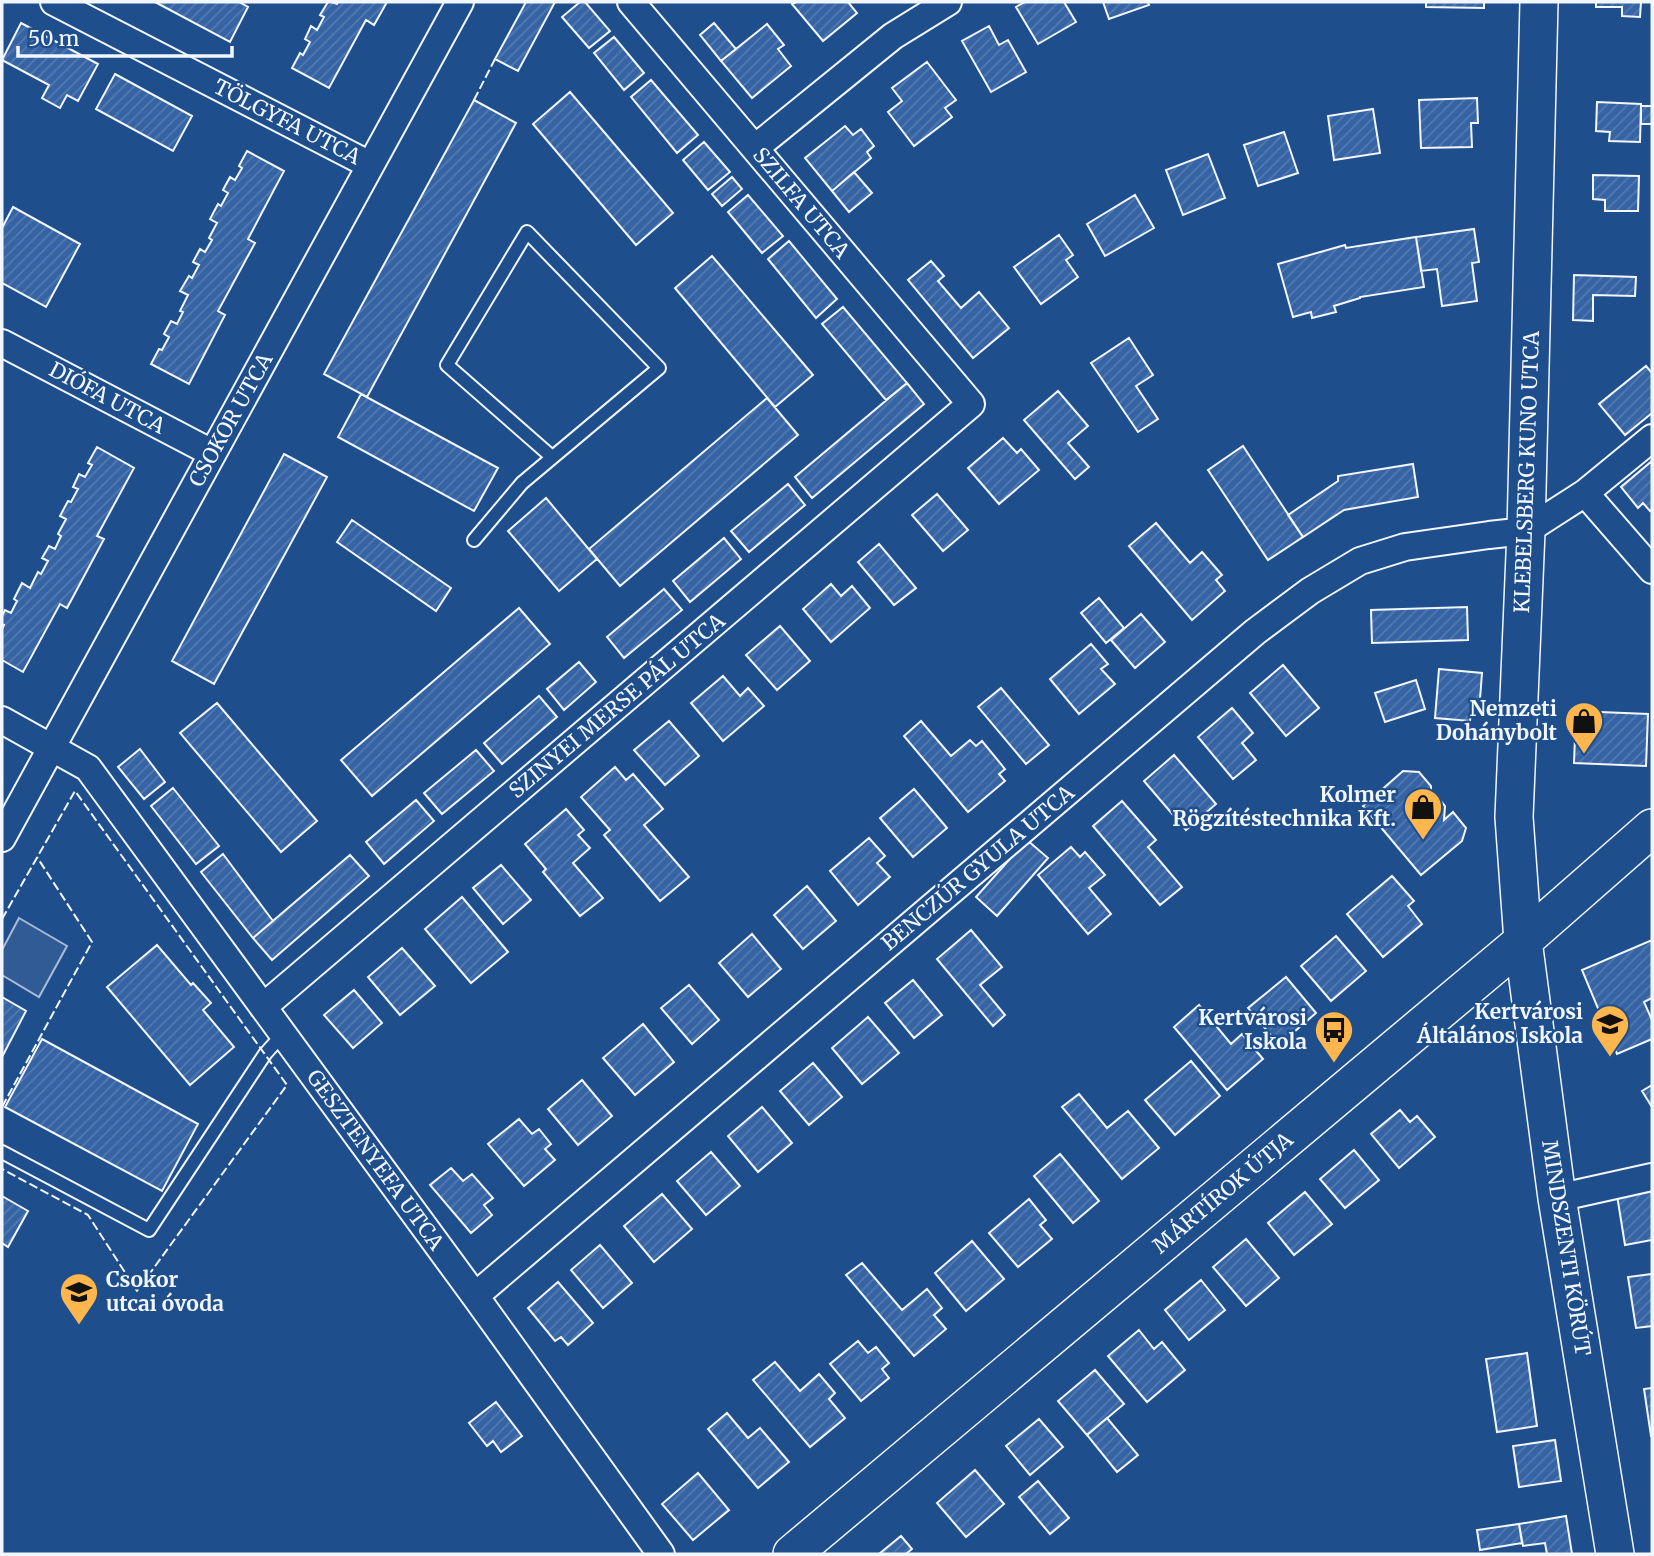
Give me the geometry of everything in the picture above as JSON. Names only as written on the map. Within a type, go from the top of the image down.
[{"type":"street","name":"TÖLGYFA UTCA","points":[[54,2],[370,165]]},
{"type":"street","name":"CSOKOR UTCA","points":[[2,838],[460,2]]},
{"type":"street","name":"SZILFA UTCA","points":[[631,2],[971,404]]},
{"type":"street","points":[[755,148],[893,36],[948,2]]},
{"type":"street","name":"KLEBELSBERG KUNO UTCA","points":[[1523,941],[1514,817],[1526,531],[1539,2]]},
{"type":"street","name":"DIÓFA UTCA","points":[[2,343],[212,453]]},
{"type":"street","name":"SZINYEI MERSE PÁL UTCA","points":[[263,1007],[971,404]]},
{"type":"street","points":[[1526,531],[1585,494],[1652,438]]},
{"type":"street","points":[[1585,494],[1652,570]]},
{"type":"street","name":"BENCZÚR GYULA UTCA","points":[[475,1297],[1255,632],[1310,591],[1360,561],[1405,547],[1526,531]]},
{"type":"street","points":[[2,720],[53,748]]},
{"type":"street","name":"GESZTENYEFA UTCA","points":[[53,748],[88,768],[661,1554]]},
{"type":"street","name":"MÁRTÍROK ÚTJA","points":[[792,1554],[1523,941],[1652,828]]},
{"type":"street","name":"MINDSZENTI KÖRÚT","points":[[1523,941],[1558,1198],[1615,1554]]},
{"type":"street","points":[[1558,1198],[1652,1177]]},
{"type":"lane","points":[[474,540],[522,483],[659,368],[527,232],[447,365],[552,457]]},
{"type":"lane","points":[[2,1152],[149,1230],[265,1054],[283,1034]]},
{"type":"shaded area","points":[[19,918],[67,946],[39,997],[2,975],[2,950]]},
{"type":"building","points":[[155,2],[239,2],[248,7],[230,42]]},
{"type":"building","points":[[328,2],[387,2],[374,25],[366,20],[329,88],[292,68],[310,42],[305,39],[311,26],[317,30],[324,17],[320,15]]},
{"type":"building","points":[[526,2],[555,2],[518,71],[495,59]]},
{"type":"building","points":[[580,2],[585,2],[610,31],[589,48],[562,17]]},
{"type":"building","points":[[848,2],[857,13],[823,41],[792,4]]},
{"type":"building","points":[[1025,2],[1064,2],[1076,22],[1038,44],[1016,7]]},
{"type":"building","points":[[1103,2],[1148,2],[1149,5],[1109,19]]},
{"type":"building","points":[[1426,2],[1484,2],[1484,8],[1426,7]]},
{"type":"building","points":[[1596,2],[1641,2],[1640,17],[1622,16],[1622,7],[1596,7]]},
{"type":"building","points":[[21,23],[98,64],[78,101],[67,95],[60,108],[42,98],[49,85],[2,60]]},
{"type":"building","points":[[714,23],[736,49],[721,61],[700,35]]},
{"type":"building","points":[[767,24],[784,45],[778,49],[791,66],[752,98],[721,61]]},
{"type":"building","points":[[989,26],[999,45],[1008,40],[1026,72],[991,92],[962,41]]},
{"type":"building","points":[[614,37],[644,73],[624,90],[594,53]]},
{"type":"building","points":[[927,62],[956,100],[945,108],[952,117],[914,146],[888,112],[902,101],[892,88]]},
{"type":"building","points":[[115,74],[192,116],[173,151],[96,109]]},
{"type":"building","points":[[651,80],[698,135],[677,153],[631,97]]},
{"type":"building","points":[[570,92],[673,213],[636,245],[533,124]]},
{"type":"building","points":[[1477,98],[1478,123],[1471,123],[1472,147],[1421,148],[1419,100]]},
{"type":"building","points":[[474,100],[516,123],[367,397],[324,374]]},
{"type":"building","points":[[1597,102],[1641,104],[1640,142],[1609,141],[1610,132],[1596,131]]},
{"type":"building","points":[[1641,106],[1652,106],[1652,124],[1641,124]]},
{"type":"building","points":[[1373,109],[1380,153],[1334,160],[1328,116]]},
{"type":"building","points":[[845,126],[853,135],[861,129],[874,146],[867,152],[871,158],[832,191],[805,158]]},
{"type":"building","points":[[1284,132],[1298,173],[1258,186],[1244,145]]},
{"type":"building","points":[[704,142],[730,172],[708,190],[683,160]]},
{"type":"building","points":[[247,151],[284,171],[248,239],[255,243],[218,311],[225,315],[189,384],[151,364],[169,337],[164,334],[171,321],[177,324],[183,312],[180,311],[188,295],[180,291],[199,265],[193,262],[200,249],[205,252],[212,240],[209,238],[217,223],[210,219],[228,193],[223,190],[230,177],[235,180],[242,168],[239,166]]},
{"type":"building","points":[[1208,154],[1225,198],[1183,215],[1166,170]]},
{"type":"building","points":[[854,172],[872,193],[849,212],[832,191]]},
{"type":"building","points":[[1593,175],[1639,176],[1638,211],[1605,211],[1605,200],[1593,199]]},
{"type":"building","points":[[732,177],[742,189],[722,206],[712,194]]},
{"type":"building","points":[[748,195],[783,236],[762,253],[728,212]]},
{"type":"building","points":[[1135,195],[1154,228],[1105,256],[1087,224]]},
{"type":"building","points":[[13,207],[80,244],[46,307],[2,283],[2,228]]},
{"type":"building","points":[[1474,229],[1479,262],[1472,263],[1477,301],[1442,306],[1437,269],[1421,271],[1416,237]]},
{"type":"building","points":[[1059,235],[1073,255],[1066,260],[1078,277],[1041,304],[1014,267]]},
{"type":"building","points":[[1416,237],[1424,287],[1360,297],[1334,306],[1336,312],[1312,318],[1311,312],[1293,317],[1278,264],[1345,245],[1346,248]]},
{"type":"building","points":[[789,241],[837,299],[816,318],[768,259]]},
{"type":"building","points":[[712,256],[813,375],[775,407],[675,288]]},
{"type":"building","points":[[931,261],[944,276],[938,281],[961,308],[979,292],[1009,328],[973,358],[908,280]]},
{"type":"building","points":[[1574,275],[1636,277],[1635,296],[1593,295],[1593,321],[1573,320]]},
{"type":"building","points":[[843,307],[907,383],[886,400],[822,324]]},
{"type":"building","points":[[1129,338],[1153,375],[1136,386],[1158,419],[1138,432],[1091,363]]},
{"type":"building","points":[[1646,366],[1652,373],[1652,413],[1625,435],[1599,404]]},
{"type":"building","points":[[907,383],[924,404],[812,498],[795,477]]},
{"type":"building","points":[[1058,391],[1088,426],[1068,443],[1089,467],[1075,479],[1024,420]]},
{"type":"building","points":[[361,394],[498,468],[474,511],[338,437]]},
{"type":"building","points":[[767,398],[798,435],[620,586],[589,549]]},
{"type":"building","points":[[1003,438],[1017,453],[1021,449],[1039,470],[999,504],[968,468]]},
{"type":"building","points":[[1243,446],[1303,537],[1268,560],[1208,470]]},
{"type":"building","points":[[97,447],[134,468],[97,536],[104,539],[67,608],[60,604],[23,672],[2,660],[2,616],[5,610],[11,613],[22,583],[30,588],[38,572],[41,574],[48,561],[42,558],[49,546],[55,549],[61,536],[58,534],[66,519],[60,516],[78,489],[73,487],[79,474],[85,477],[92,465],[88,463]]},
{"type":"building","points":[[284,454],[327,477],[214,684],[172,661]]},
{"type":"building","points":[[1652,461],[1650,511],[1643,503],[1638,508],[1621,487]]},
{"type":"building","points":[[1413,464],[1418,497],[1344,510],[1303,537],[1288,515],[1338,481],[1338,476]]},
{"type":"building","points":[[788,484],[805,505],[749,552],[731,531]]},
{"type":"building","points":[[937,494],[968,530],[943,551],[912,515]]},
{"type":"building","points":[[546,498],[597,559],[559,591],[508,531]]},
{"type":"building","points":[[352,520],[451,588],[436,611],[337,542]]},
{"type":"building","points":[[1156,523],[1190,563],[1202,552],[1222,575],[1216,580],[1225,591],[1192,620],[1129,546]]},
{"type":"building","points":[[724,538],[741,559],[690,602],[673,581]]},
{"type":"building","points":[[879,544],[916,588],[894,605],[858,562]]},
{"type":"building","points":[[831,584],[841,596],[852,586],[870,608],[831,642],[803,609]]},
{"type":"building","points":[[664,589],[682,610],[624,658],[607,637]]},
{"type":"building","points":[[1099,598],[1124,628],[1106,643],[1081,613]]},
{"type":"building","points":[[1467,607],[1468,640],[1372,643],[1371,610]]},
{"type":"building","points":[[519,608],[550,644],[372,796],[341,760]]},
{"type":"building","points":[[1141,614],[1165,642],[1135,668],[1111,640]]},
{"type":"building","points":[[780,626],[810,661],[777,690],[746,655]]},
{"type":"building","points":[[1091,644],[1108,664],[1101,669],[1115,684],[1079,714],[1050,679]]},
{"type":"building","points":[[579,662],[596,682],[564,710],[547,689]]},
{"type":"building","points":[[1283,665],[1319,708],[1286,736],[1250,693]]},
{"type":"building","points":[[1439,669],[1482,673],[1479,712],[1471,712],[1470,721],[1435,718]]},
{"type":"building","points":[[723,676],[740,696],[748,688],[764,706],[723,741],[691,703]]},
{"type":"building","points":[[1416,680],[1425,709],[1385,722],[1375,693]]},
{"type":"building","points":[[1001,688],[1049,745],[1026,764],[978,707]]},
{"type":"building","points":[[539,696],[557,717],[502,764],[484,743]]},
{"type":"building","points":[[217,703],[317,821],[281,852],[180,733]]},
{"type":"building","points":[[1232,708],[1253,733],[1242,743],[1256,760],[1233,779],[1198,737]]},
{"type":"building","points":[[1576,711],[1648,714],[1646,766],[1574,763]]},
{"type":"building","points":[[669,721],[699,756],[665,785],[634,750]]},
{"type":"building","points":[[921,721],[951,756],[970,740],[976,746],[982,741],[1005,769],[999,774],[1005,781],[968,812],[904,736]]},
{"type":"building","points":[[140,749],[165,782],[144,799],[118,767]]},
{"type":"building","points":[[476,750],[494,771],[442,814],[424,793]]},
{"type":"building","points":[[1174,755],[1216,804],[1186,830],[1144,781]]},
{"type":"building","points":[[615,767],[626,780],[633,774],[663,809],[644,825],[689,877],[660,901],[604,835],[610,830],[581,797]]},
{"type":"building","points":[[1403,771],[1419,772],[1431,786],[1431,795],[1436,795],[1445,806],[1444,820],[1453,812],[1466,828],[1462,841],[1421,875],[1363,806]]},
{"type":"building","points":[[173,788],[219,846],[196,864],[151,806]]},
{"type":"building","points":[[914,789],[947,828],[913,857],[880,818]]},
{"type":"building","points":[[416,800],[434,821],[384,864],[366,842]]},
{"type":"building","points":[[1122,801],[1156,840],[1148,847],[1182,887],[1160,905],[1093,826]]},
{"type":"building","points":[[566,809],[584,830],[578,835],[590,848],[573,863],[603,898],[580,916],[543,872],[546,869],[525,844]]},
{"type":"building","points":[[869,838],[885,856],[877,863],[890,877],[858,905],[830,871]]},
{"type":"building","points":[[1027,840],[1048,858],[997,916],[976,897]]},
{"type":"building","points":[[1071,847],[1080,857],[1085,852],[1105,875],[1089,888],[1111,914],[1088,934],[1038,875]]},
{"type":"building","points":[[223,854],[273,921],[253,938],[201,872]]},
{"type":"building","points":[[350,855],[369,876],[272,960],[253,938]]},
{"type":"building","points":[[501,865],[531,900],[503,924],[473,888]]},
{"type":"building","points":[[1392,876],[1414,901],[1408,906],[1422,924],[1383,957],[1347,914]]},
{"type":"building","points":[[807,886],[836,921],[803,949],[774,915]]},
{"type":"building","points":[[462,897],[508,952],[471,983],[425,929]]},
{"type":"building","points":[[971,930],[1002,967],[980,985],[1005,1015],[993,1026],[937,959]]},
{"type":"building","points":[[752,934],[781,969],[748,997],[719,963]]},
{"type":"building","points":[[1336,936],[1366,971],[1331,1001],[1301,966]]},
{"type":"building","points":[[1652,940],[1652,998],[1644,1002],[1652,1020],[1652,1039],[1617,1054],[1582,970]]},
{"type":"building","points":[[157,945],[191,985],[193,983],[211,1003],[203,1010],[234,1047],[190,1085],[107,987]]},
{"type":"building","points":[[402,948],[435,986],[400,1015],[368,977]]},
{"type":"building","points":[[1286,977],[1316,1013],[1279,1045],[1248,1008]]},
{"type":"building","points":[[913,980],[942,1015],[914,1038],[885,1003]]},
{"type":"building","points":[[689,985],[719,1020],[692,1044],[661,1008]]},
{"type":"building","points":[[354,990],[382,1023],[353,1048],[324,1015]]},
{"type":"building","points":[[2,997],[26,1011],[2,1057]]},
{"type":"building","points":[[1199,1005],[1231,1044],[1242,1034],[1263,1059],[1227,1090],[1174,1027]]},
{"type":"building","points":[[868,1017],[899,1053],[862,1084],[832,1048]]},
{"type":"building","points":[[643,1024],[674,1062],[635,1095],[603,1058]]},
{"type":"building","points":[[42,1039],[198,1124],[162,1191],[5,1107]]},
{"type":"building","points":[[1191,1061],[1220,1096],[1175,1135],[1145,1100]]},
{"type":"building","points":[[813,1063],[842,1097],[809,1125],[780,1091]]},
{"type":"building","points":[[582,1080],[612,1116],[578,1145],[548,1109]]},
{"type":"building","points":[[1652,1085],[1652,1107],[1642,1091]]},
{"type":"building","points":[[1079,1094],[1107,1128],[1128,1111],[1159,1148],[1122,1179],[1062,1107]]},
{"type":"building","points":[[762,1107],[792,1143],[758,1172],[728,1136]]},
{"type":"building","points":[[1400,1110],[1410,1122],[1417,1116],[1435,1137],[1399,1168],[1371,1134]]},
{"type":"building","points":[[519,1119],[532,1134],[539,1129],[551,1144],[545,1149],[555,1160],[524,1186],[488,1144]]},
{"type":"building","points":[[1354,1150],[1379,1180],[1345,1208],[1320,1179]]},
{"type":"building","points":[[711,1152],[740,1186],[706,1215],[677,1181]]},
{"type":"building","points":[[1060,1154],[1099,1201],[1073,1223],[1034,1176]]},
{"type":"building","points":[[451,1168],[463,1181],[472,1174],[493,1198],[484,1205],[492,1215],[471,1233],[430,1185]]},
{"type":"building","points":[[1652,1183],[1652,1240],[1625,1245],[1616,1189]]},
{"type":"building","points":[[1305,1192],[1332,1224],[1294,1255],[1268,1223]]},
{"type":"building","points":[[662,1194],[692,1229],[654,1262],[624,1226]]},
{"type":"building","points":[[2,1196],[28,1211],[8,1247],[2,1243]]},
{"type":"building","points":[[1029,1199],[1046,1220],[1040,1225],[1052,1239],[1018,1267],[989,1233]]},
{"type":"building","points":[[1246,1239],[1279,1278],[1246,1306],[1213,1267]]},
{"type":"building","points":[[972,1241],[1004,1279],[966,1311],[935,1273]]},
{"type":"building","points":[[600,1245],[632,1283],[603,1308],[571,1270]]},
{"type":"building","points":[[862,1263],[902,1310],[927,1289],[942,1308],[934,1315],[946,1329],[914,1356],[846,1275]]},
{"type":"building","points":[[1652,1274],[1652,1326],[1636,1328],[1628,1277]]},
{"type":"building","points":[[1201,1280],[1225,1310],[1189,1340],[1165,1310]]},
{"type":"building","points":[[558,1282],[593,1323],[568,1345],[561,1337],[555,1341],[528,1308]]},
{"type":"building","points":[[1139,1330],[1154,1349],[1162,1342],[1185,1370],[1147,1402],[1108,1356]]},
{"type":"building","points":[[858,1341],[868,1353],[876,1347],[889,1363],[882,1369],[889,1378],[861,1401],[830,1364]]},
{"type":"building","points":[[1527,1353],[1537,1426],[1497,1432],[1486,1359]]},
{"type":"building","points":[[775,1362],[800,1391],[819,1374],[835,1393],[829,1399],[845,1418],[810,1447],[753,1380]]},
{"type":"building","points":[[1095,1370],[1124,1404],[1087,1435],[1058,1401]]},
{"type":"building","points":[[1652,1388],[1652,1436],[1651,1436],[1644,1389]]},
{"type":"building","points":[[496,1402],[522,1436],[501,1452],[493,1441],[487,1446],[469,1423]]},
{"type":"building","points":[[727,1413],[748,1438],[760,1428],[789,1462],[758,1488],[708,1429]]},
{"type":"building","points":[[1107,1418],[1138,1455],[1117,1472],[1087,1435]]},
{"type":"building","points":[[1039,1419],[1063,1447],[1030,1475],[1006,1446]]},
{"type":"building","points":[[1555,1440],[1561,1481],[1519,1487],[1513,1446]]},
{"type":"building","points":[[975,1470],[1004,1504],[966,1537],[937,1503]]},
{"type":"building","points":[[698,1473],[729,1510],[693,1540],[662,1504]]},
{"type":"building","points":[[1038,1481],[1069,1518],[1050,1534],[1019,1497]]},
{"type":"building","points":[[1566,1516],[1572,1554],[1547,1554],[1545,1543],[1523,1546],[1519,1524]]},
{"type":"building","points":[[1519,1524],[1522,1543],[1480,1550],[1477,1530]]},
{"type":"building","points":[[901,1536],[912,1549],[906,1554],[879,1554]]},
{"type":"fence","points":[[474,100],[495,59]]},
{"type":"fence","points":[[2,919],[75,791],[287,1085],[137,1291],[88,1215],[2,1169]]},
{"type":"fence","points":[[2,1107],[92,942],[37,857]]},
{"type":"place","name":"Nemzeti Dohánybolt","points":[[1584,755]]},
{"type":"place","name":"Kolmer Rögzítéstechnika Kft.","points":[[1423,841]]},
{"type":"place","name":"Kertvárosi Általános Iskola","points":[[1610,1058]]},
{"type":"place","name":"Kertvárosi Iskola","points":[[1334,1064]]},
{"type":"place","name":"Csokor utcai óvoda","points":[[79,1326]]}]
